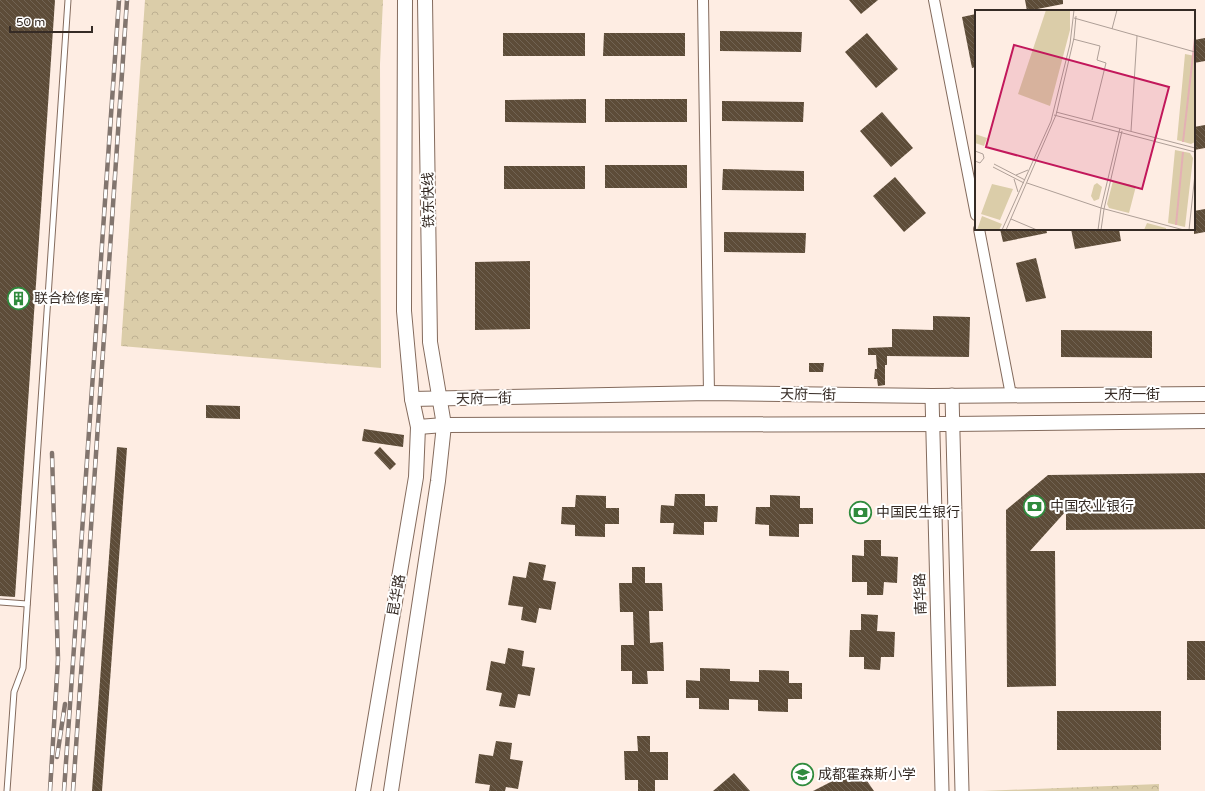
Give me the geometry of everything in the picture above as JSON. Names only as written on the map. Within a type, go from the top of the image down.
[{"type":"main road","name":"铁东快线","points":[[405,0],[404,311],[412,399]]},
{"type":"main road","name":"铁东快线","points":[[425,0],[430,342],[440,399]]},
{"type":"main road","name":"天府一街","points":[[412,399],[709,393],[932,396],[1205,394]]},
{"type":"main road","name":"昆华路","points":[[363,791],[416,477],[418,427],[412,399]]},
{"type":"main road","name":"昆华路","points":[[391,791],[436,489],[444,424],[440,399]]},
{"type":"main road","name":"天府一街","points":[[418,427],[444,424],[953,424],[1205,421]]},
{"type":"street","points":[[703,0],[709,393]]},
{"type":"street","points":[[934,0],[975,210]]},
{"type":"street","points":[[979,230],[1011,395]]},
{"type":"street","points":[[952,395],[962,791]]},
{"type":"street","name":"南华路","points":[[932,396],[942,791]]},
{"type":"lane","points":[[7,791],[14,692],[23,668],[68,0]]},
{"type":"lane","points":[[0,602],[27,604]]},
{"type":"green space","points":[[145,0],[383,0],[380,64],[381,368],[121,346]]},
{"type":"green space","points":[[1159,784],[1159,791],[982,791]]},
{"type":"building","name":"联合检修库","points":[[0,0],[55,0],[15,597],[0,596]]},
{"type":"building","points":[[849,0],[878,0],[861,14]]},
{"type":"building","points":[[1025,0],[1063,0],[1063,4],[1027,10]]},
{"type":"building","points":[[975,14],[975,67],[972,68],[962,17]]},
{"type":"building","points":[[720,31],[802,32],[801,52],[720,51]]},
{"type":"building","points":[[503,33],[585,33],[585,56],[503,56]]},
{"type":"building","points":[[604,33],[685,33],[685,56],[603,56]]},
{"type":"building","points":[[867,33],[898,69],[876,88],[845,52]]},
{"type":"building","points":[[1205,38],[1205,61],[1195,63],[1195,40]]},
{"type":"building","points":[[586,99],[586,123],[505,122],[505,100]]},
{"type":"building","points":[[605,99],[687,99],[687,122],[605,122]]},
{"type":"building","points":[[722,101],[804,102],[803,122],[722,121]]},
{"type":"building","points":[[882,112],[913,148],[891,167],[860,131]]},
{"type":"building","points":[[1205,125],[1205,148],[1195,150],[1195,127]]},
{"type":"building","points":[[605,165],[687,165],[687,188],[605,188]]},
{"type":"building","points":[[504,166],[585,166],[585,189],[504,189]]},
{"type":"building","points":[[723,169],[804,171],[804,191],[722,190]]},
{"type":"building","points":[[895,177],[926,213],[904,232],[873,196]]},
{"type":"building","points":[[1205,209],[1205,232],[1194,234],[1195,211]]},
{"type":"building","points":[[1000,230],[1046,230],[1047,233],[1003,242]]},
{"type":"building","points":[[1071,230],[1119,230],[1121,241],[1075,249]]},
{"type":"building","points":[[724,232],[806,233],[805,253],[724,252]]},
{"type":"building","points":[[1036,258],[1046,298],[1026,302],[1016,263]]},
{"type":"building","points":[[530,261],[530,329],[475,330],[475,262]]},
{"type":"building","points":[[933,316],[970,317],[969,357],[887,356],[887,365],[885,365],[885,385],[878,386],[877,379],[874,379],[875,369],[877,369],[876,355],[868,355],[868,348],[892,347],[892,329],[933,330]]},
{"type":"building","points":[[1061,330],[1152,331],[1152,358],[1061,357]]},
{"type":"building","points":[[809,363],[824,363],[823,372],[809,372]]},
{"type":"building","points":[[206,405],[240,406],[240,419],[206,418]]},
{"type":"building","points":[[364,429],[404,435],[403,447],[362,441]]},
{"type":"building","points":[[117,447],[127,448],[102,791],[92,791]]},
{"type":"building","points":[[380,447],[396,464],[390,470],[374,453]]},
{"type":"building","points":[[1205,473],[1205,529],[1066,530],[1066,511],[1030,551],[1055,551],[1056,686],[1007,687],[1006,510],[1048,475]]},
{"type":"building","points":[[675,494],[705,494],[705,506],[718,506],[717,522],[704,522],[704,535],[673,534],[674,523],[660,523],[661,505],[674,506]]},
{"type":"building","points":[[576,495],[606,496],[606,508],[619,508],[619,524],[605,524],[605,537],[575,536],[575,525],[561,524],[562,507],[575,507]]},
{"type":"building","points":[[770,495],[800,496],[800,508],[813,508],[813,524],[799,524],[799,537],[769,536],[769,525],[755,524],[756,507],[770,507]]},
{"type":"building","points":[[864,540],[881,540],[881,556],[898,557],[897,583],[884,582],[883,595],[867,595],[867,582],[852,582],[852,555],[864,556]]},
{"type":"building","points":[[529,562],[546,565],[543,580],[556,582],[551,610],[539,608],[536,623],[521,620],[523,607],[508,605],[513,576],[526,578]]},
{"type":"building","points":[[632,567],[645,567],[645,583],[662,583],[663,611],[649,611],[650,643],[663,642],[664,671],[647,671],[648,684],[632,684],[632,671],[621,671],[621,645],[634,645],[633,612],[620,612],[619,583],[632,583]]},
{"type":"building","points":[[861,614],[878,615],[877,631],[895,632],[894,657],[881,657],[880,670],[864,669],[864,657],[849,657],[850,630],[861,630]]},
{"type":"building","points":[[1187,641],[1205,641],[1205,680],[1187,680]]},
{"type":"building","points":[[508,648],[524,651],[522,666],[535,668],[530,696],[518,694],[515,708],[499,706],[502,693],[486,690],[491,661],[505,664]]},
{"type":"building","points":[[700,668],[730,669],[730,681],[759,682],[759,670],[789,671],[789,683],[802,683],[802,699],[788,699],[788,712],[758,711],[758,700],[729,699],[729,710],[699,709],[699,698],[686,698],[686,680],[700,681]]},
{"type":"building","points":[[1057,711],[1161,711],[1161,750],[1057,750]]},
{"type":"building","points":[[637,736],[650,736],[650,752],[668,752],[668,780],[655,780],[655,791],[638,791],[638,780],[625,780],[624,751],[638,751]]},
{"type":"building","points":[[496,741],[512,743],[510,759],[523,761],[518,789],[506,787],[505,791],[489,791],[490,785],[475,783],[479,754],[493,756]]},
{"type":"building","points":[[858,768],[874,791],[813,791]]},
{"type":"building","points":[[734,773],[750,791],[713,791]]},
{"type":"railway","points":[[64,791],[119,0]]},
{"type":"railway","points":[[73,791],[127,0]]},
{"type":"railway","points":[[50,791],[58,659],[52,453]]},
{"type":"railway","points":[[57,757],[65,704]]},
{"type":"place","name":"联合检修库","points":[[18,298]]},
{"type":"place","name":"中国农业银行","points":[[1035,506]]},
{"type":"place","name":"中国民生银行","points":[[861,512]]},
{"type":"place","name":"成都霍森斯小学","points":[[803,774]]}]
